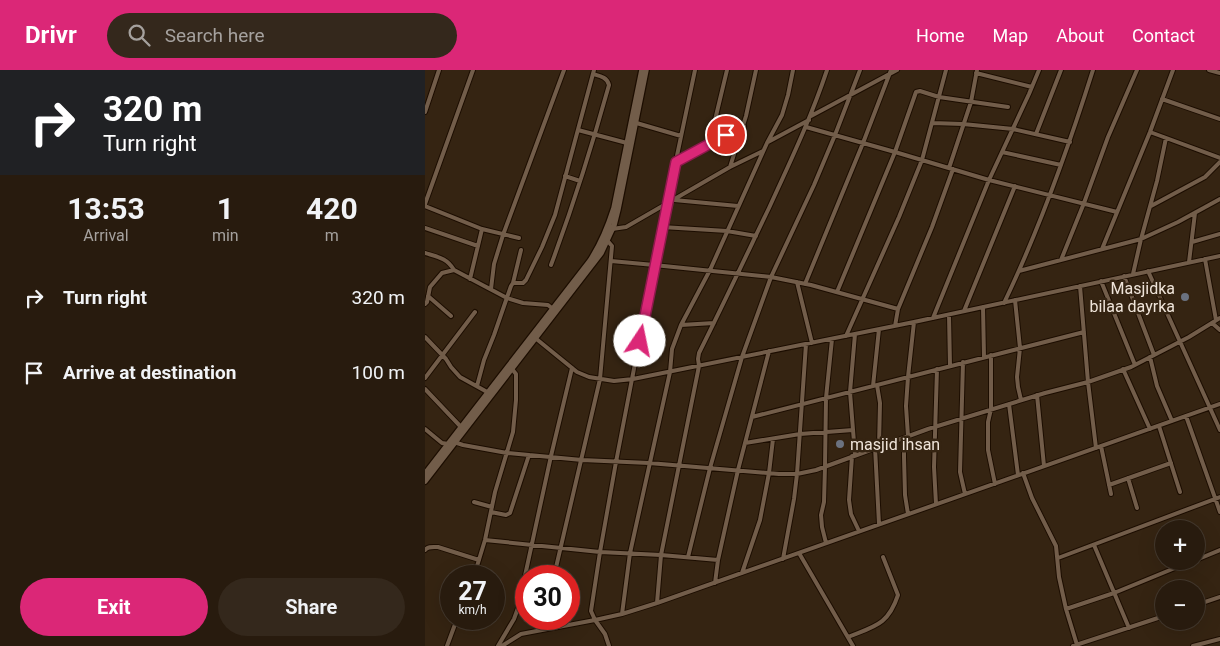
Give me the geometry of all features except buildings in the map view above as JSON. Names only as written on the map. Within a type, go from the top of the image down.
[{"type":"main road","points":[[425,481],[461,427],[601,253],[618,209],[642,70]]},
{"type":"main road","points":[[610,228],[627,143],[646,70]]},
{"type":"main road","points":[[425,474],[513,369],[553,308],[606,239]]},
{"type":"street","points":[[425,112],[439,70]]},
{"type":"street","points":[[473,70],[425,205],[482,230],[519,238]]},
{"type":"street","points":[[491,289],[494,264],[503,235],[564,70]]},
{"type":"street","points":[[609,646],[605,634],[591,611],[599,552],[654,264],[695,70]]},
{"type":"street","points":[[709,144],[727,70]]},
{"type":"street","points":[[730,167],[743,126],[756,70]]},
{"type":"street","points":[[622,614],[630,553],[670,372],[672,349],[681,325],[709,270],[782,114],[793,70]]},
{"type":"street","points":[[657,603],[661,555],[699,366],[699,353],[739,273],[806,127],[827,70]]},
{"type":"street","points":[[687,557],[710,468],[742,358],[771,276],[814,184],[852,94],[860,70]]},
{"type":"street","points":[[768,142],[897,70]]},
{"type":"street","points":[[846,336],[923,160],[946,70]]},
{"type":"street","points":[[933,318],[989,180],[1039,70]]},
{"type":"street","points":[[1036,134],[1061,70]]},
{"type":"street","points":[[1003,303],[1019,271],[1070,142],[1093,70]]},
{"type":"street","points":[[1061,260],[1108,138],[1137,70]]},
{"type":"street","points":[[1102,249],[1173,70]]},
{"type":"street","points":[[1209,70],[1220,73]]},
{"type":"street","points":[[895,326],[898,309],[932,227],[951,169],[971,102],[976,71],[1032,87]]},
{"type":"street","points":[[513,283],[523,283],[526,280],[555,214],[593,72],[608,81],[609,86],[581,181],[551,265]]},
{"type":"street","points":[[805,284],[891,72]]},
{"type":"street","points":[[837,292],[895,152],[916,92],[920,91],[939,97],[1008,108]]},
{"type":"street","points":[[1162,99],[1220,119]]},
{"type":"street","points":[[633,122],[681,136]]},
{"type":"street","points":[[932,123],[1013,129],[1070,142]]},
{"type":"street","points":[[676,162],[743,126]]},
{"type":"street","points":[[806,127],[989,180],[1117,212]]},
{"type":"street","points":[[578,130],[627,143]]},
{"type":"street","points":[[1149,132],[1220,158]]},
{"type":"street","points":[[1133,274],[1166,138]]},
{"type":"street","points":[[610,228],[625,227],[730,167],[764,150]]},
{"type":"street","points":[[1002,152],[1061,165]]},
{"type":"street","points":[[1150,206],[1205,178],[1220,162]]},
{"type":"street","points":[[565,176],[581,181]]},
{"type":"street","points":[[964,311],[1015,186]]},
{"type":"street","points":[[674,200],[738,206]]},
{"type":"street","points":[[1019,271],[1141,239],[1220,200]]},
{"type":"street","points":[[1189,262],[1195,213]]},
{"type":"street","points":[[662,227],[727,231],[756,236]]},
{"type":"street","points":[[425,228],[478,246]]},
{"type":"street","points":[[470,279],[482,230]]},
{"type":"street","points":[[1192,242],[1220,234]]},
{"type":"street","points":[[557,565],[600,379],[612,246],[606,239]]},
{"type":"street","points":[[477,386],[484,360],[513,283],[521,250]]},
{"type":"street","points":[[425,253],[444,259],[450,263],[454,270],[507,298],[523,304],[548,305],[553,308]]},
{"type":"street","points":[[534,337],[577,372],[589,377],[614,381],[633,379],[895,326],[1220,256]]},
{"type":"street","points":[[1205,258],[1216,320],[1220,330]]},
{"type":"street","points":[[611,261],[771,276],[898,309]]},
{"type":"street","points":[[425,304],[430,287],[442,273],[454,270]]},
{"type":"street","points":[[1148,271],[1220,430]]},
{"type":"street","points":[[1124,276],[1152,356],[1157,386],[1172,421]]},
{"type":"street","points":[[797,282],[812,343]]},
{"type":"street","points":[[1101,282],[1135,365]]},
{"type":"street","points":[[1080,286],[1088,382],[1098,447],[1111,494]]},
{"type":"street","points":[[428,296],[451,316]]},
{"type":"street","points":[[1015,300],[1021,348],[1017,377],[1021,400]]},
{"type":"street","points":[[983,307],[984,357]]},
{"type":"street","points":[[425,378],[475,312]]},
{"type":"street","points":[[949,314],[950,366]]},
{"type":"street","points":[[425,429],[442,443],[507,453],[582,460],[797,474],[816,470],[962,418],[1123,370],[1216,320]]},
{"type":"street","points":[[908,514],[905,495],[904,445],[908,436],[906,406],[914,322]]},
{"type":"street","points":[[681,325],[714,323]]},
{"type":"street","points":[[879,329],[875,385],[880,403],[877,447],[879,524]]},
{"type":"street","points":[[752,417],[1084,332]]},
{"type":"street","points":[[855,334],[850,392],[853,456],[849,500],[851,514],[859,531]]},
{"type":"street","points":[[425,337],[460,377],[489,393]]},
{"type":"street","points":[[826,543],[821,515],[824,502],[826,398],[832,338]]},
{"type":"street","points":[[783,558],[797,474],[806,344]]},
{"type":"street","points":[[715,583],[718,560],[738,470],[769,351]]},
{"type":"street","points":[[991,355],[991,409],[988,422],[988,450],[995,484]]},
{"type":"street","points":[[963,362],[960,472],[965,494]]},
{"type":"street","points":[[500,646],[518,608],[551,456],[573,368]]},
{"type":"street","points":[[477,565],[485,540],[495,492],[513,432],[516,374],[513,369]]},
{"type":"street","points":[[936,504],[934,467],[937,369]]},
{"type":"street","points":[[1123,370],[1151,429]]},
{"type":"street","points":[[425,388],[461,427]]},
{"type":"street","points":[[1037,395],[1044,466]]},
{"type":"street","points":[[1009,404],[1018,476]]},
{"type":"street","points":[[500,646],[521,634],[622,614],[657,603],[1220,404]]},
{"type":"street","points":[[1186,416],[1218,498],[1220,512]]},
{"type":"street","points":[[1159,426],[1180,492]]},
{"type":"street","points":[[745,443],[800,434],[853,430]]},
{"type":"street","points":[[742,573],[759,520],[769,473],[773,439]]},
{"type":"street","points":[[491,512],[506,515],[510,513],[529,455]]},
{"type":"street","points":[[1109,485],[1171,463]]},
{"type":"street","points":[[1023,474],[1032,498],[1056,546],[1059,577],[1075,645],[1155,619]]},
{"type":"street","points":[[1128,478],[1137,508]]},
{"type":"street","points":[[1058,558],[1218,498]]},
{"type":"street","points":[[475,502],[492,507]]},
{"type":"street","points":[[485,540],[599,552],[718,560]]},
{"type":"street","points":[[1094,544],[1129,628]]},
{"type":"street","points":[[425,550],[431,547],[438,547],[479,560]]},
{"type":"street","points":[[1205,556],[1220,550]]},
{"type":"street","points":[[799,553],[853,646]]},
{"type":"street","points":[[848,637],[877,625],[886,619],[894,608],[898,595],[883,557]]},
{"type":"street","points":[[1066,609],[1169,570]]},
{"type":"street","points":[[1205,602],[1220,597]]},
{"type":"street","points":[[447,646],[453,630]]},
{"type":"street","points":[[1193,646],[1220,639]]},
{"type":"place","name":"Masjidka bilaa dayrka","points":[[1185,297]]},
{"type":"place","name":"masjid ihsan","points":[[840,444]]},
{"type":"route","points":[[640,341],[676,162],[726,135]]}]
